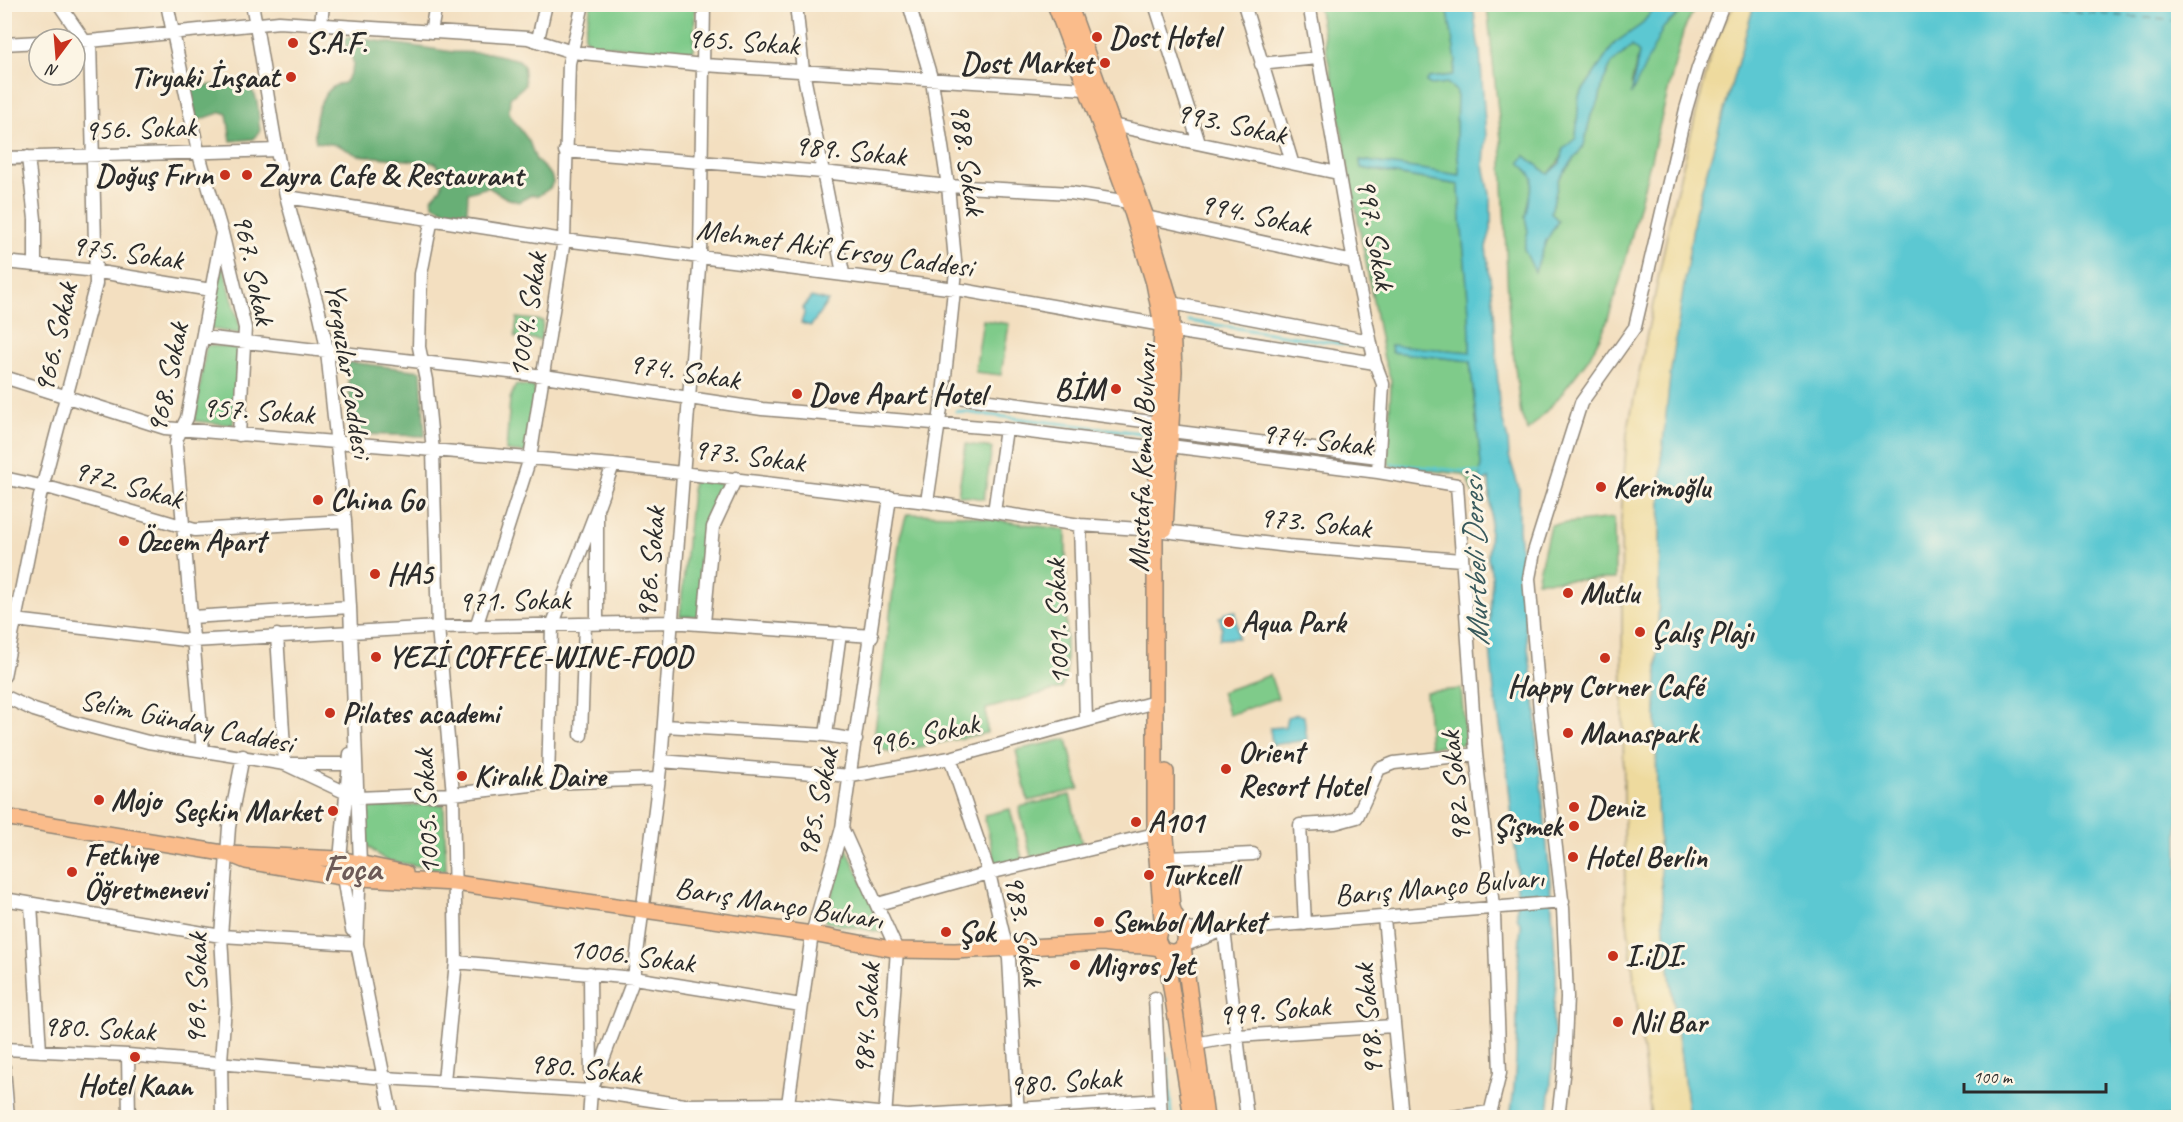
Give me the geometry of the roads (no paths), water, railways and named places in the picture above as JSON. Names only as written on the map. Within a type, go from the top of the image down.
[{"type":"main road","name":"Mustafa Kemal Bulvarı","points":[[1055,4],[1129,202],[1168,328]]},
{"type":"main road","name":"Mustafa Kemal Bulvarı","points":[[1069,4],[1146,217],[1171,303],[1168,328],[1155,702],[1155,834],[1162,919],[1160,928]]},
{"type":"main road","name":"Mustafa Kemal Bulvarı","points":[[1160,530],[1169,858],[1172,907],[1181,928]]},
{"type":"main road","name":"Barış Manço Bulvarı","points":[[4,817],[229,854],[340,859],[359,870],[812,934],[897,950],[1007,949],[1103,943],[1160,928]]},
{"type":"main road","name":"Barış Manço Bulvarı","points":[[229,854],[246,861],[341,877],[359,870]]},
{"type":"main road","points":[[1192,1118],[1167,962],[1157,939],[1160,928],[1170,923],[1181,928],[1185,935],[1183,946],[1206,1118]]},
{"type":"main road","name":"Barış Manço Bulvarı","points":[[1103,943],[1124,947],[1162,949]]},
{"type":"main road","points":[[1162,949],[1173,952],[1183,946]]},
{"type":"street","points":[[59,4],[74,27]]},
{"type":"street","points":[[166,4],[173,33]]},
{"type":"street","name":"Yerguzlar Caddesi","points":[[252,4],[287,197],[323,325],[327,351],[345,521],[352,633],[355,713],[351,795]]},
{"type":"street","points":[[321,25],[323,4]]},
{"type":"street","points":[[431,32],[436,4]]},
{"type":"street","points":[[538,39],[546,4]]},
{"type":"street","name":"1004. Sokak","points":[[476,627],[530,458],[564,240],[565,151],[572,52],[583,4]]},
{"type":"street","name":"986. Sokak","points":[[589,1118],[591,1091],[633,978],[661,761],[670,622],[691,398],[700,255],[704,4]]},
{"type":"street","points":[[796,4],[803,71],[843,273]]},
{"type":"street","name":"988. Sokak","points":[[909,4],[932,81],[948,186],[956,289],[927,502]]},
{"type":"street","points":[[1155,4],[1199,143]]},
{"type":"street","points":[[1244,4],[1292,162]]},
{"type":"street","name":"997. Sokak","points":[[1309,4],[1354,262],[1375,363],[1383,384],[1378,472]]},
{"type":"street","points":[[1563,902],[1540,711],[1529,578],[1539,535],[1581,403],[1635,327],[1686,109],[1698,68],[1723,4]]},
{"type":"street","name":"965. Sokak","points":[[87,40],[279,22],[538,39],[572,52],[704,65],[1086,89]]},
{"type":"street","name":"967. Sokak","points":[[173,33],[198,151],[222,233],[244,328],[239,435]]},
{"type":"street","points":[[4,44],[27,43]]},
{"type":"street","points":[[1261,64],[1317,58]]},
{"type":"street","name":"966. Sokak","points":[[4,676],[43,487],[94,295],[96,271],[94,154],[87,81]]},
{"type":"street","name":"993. Sokak","points":[[1112,125],[1338,173]]},
{"type":"street","name":"956. Sokak","points":[[4,158],[277,150]]},
{"type":"street","name":"989. Sokak","points":[[565,151],[703,161],[948,186],[1071,193],[1129,202]]},
{"type":"street","points":[[4,262],[35,265],[35,219],[28,157]]},
{"type":"street","name":"Mehmet Akif Ersoy Caddesi","points":[[287,197],[564,240],[700,255],[956,289],[1375,363]]},
{"type":"street","name":"994. Sokak","points":[[1146,217],[1354,262]]},
{"type":"street","name":"1005. Sokak","points":[[432,218],[421,274],[419,347],[433,451],[438,627],[453,794],[452,882],[456,962],[444,1081]]},
{"type":"street","name":"968. Sokak","points":[[203,751],[176,445],[187,418],[222,233]]},
{"type":"street","name":"975. Sokak","points":[[35,265],[96,271],[211,290]]},
{"type":"street","points":[[1171,303],[1370,341]]},
{"type":"street","name":"974. Sokak","points":[[203,336],[544,376],[773,410],[1006,429],[1378,472],[1457,486]]},
{"type":"street","name":"957. Sokak","points":[[4,377],[149,424],[239,435],[336,441]]},
{"type":"street","points":[[943,395],[1378,457]]},
{"type":"street","points":[[994,512],[1006,429]]},
{"type":"street","name":"973. Sokak","points":[[336,441],[736,478],[927,502],[1080,525],[1160,530],[1359,553],[1461,560]]},
{"type":"street","points":[[548,783],[552,626],[613,465]]},
{"type":"street","name":"972. Sokak","points":[[4,478],[195,530],[345,521]]},
{"type":"street","points":[[704,623],[713,526],[736,478]]},
{"type":"street","name":"982. Sokak","points":[[1457,486],[1476,754],[1493,908],[1500,1073],[1490,1114]]},
{"type":"street","name":"985. Sokak","points":[[786,1118],[812,934],[842,828],[872,636],[890,497]]},
{"type":"street","points":[[581,735],[591,624],[597,509]]},
{"type":"street","name":"1001. Sokak","points":[[1080,525],[1086,719]]},
{"type":"street","points":[[192,617],[350,607]]},
{"type":"street","name":"971. Sokak","points":[[15,620],[193,641],[438,627],[670,622],[872,636]]},
{"type":"street","points":[[826,735],[840,633]]},
{"type":"street","points":[[277,635],[285,764],[352,764]]},
{"type":"street","name":"Selim Günday Caddesi","points":[[4,696],[34,710],[148,742],[285,764],[351,795]]},
{"type":"street","name":"996. Sokak","points":[[661,761],[850,776],[950,758],[1155,702]]},
{"type":"street","points":[[664,726],[826,735],[856,740]]},
{"type":"street","points":[[1305,924],[1300,825],[1335,824],[1357,817],[1379,769],[1394,764],[1476,754]]},
{"type":"street","name":"969. Sokak","points":[[222,1118],[221,1061],[225,1007],[221,936],[229,854],[229,827],[243,756]]},
{"type":"street","name":"983. Sokak","points":[[950,758],[989,873],[1007,949],[1018,1114]]},
{"type":"street","points":[[351,795],[453,794],[548,783],[659,779]]},
{"type":"street","points":[[351,795],[340,859],[350,927],[357,942]]},
{"type":"street","points":[[351,795],[359,870],[357,942],[392,1118]]},
{"type":"street","name":"984. Sokak","points":[[842,828],[897,950],[886,1116]]},
{"type":"street","points":[[878,904],[989,873],[1155,834]]},
{"type":"street","points":[[1169,858],[1253,854]]},
{"type":"street","points":[[4,899],[221,936],[357,942]]},
{"type":"street","name":"Barış Manço Bulvarı","points":[[1181,928],[1218,932],[1563,902],[1567,997],[1564,1067],[1558,1118]]},
{"type":"street","points":[[31,904],[39,1051]]},
{"type":"street","name":"998. Sokak","points":[[1384,918],[1403,1118]]},
{"type":"street","points":[[1218,932],[1238,1036],[1247,1118]]},
{"type":"street","name":"Barış Manço Bulvarı","points":[[1183,946],[1218,932]]},
{"type":"street","name":"1006. Sokak","points":[[456,962],[633,978],[801,1005]]},
{"type":"street","points":[[590,973],[591,1091]]},
{"type":"street","points":[[1155,998],[1161,1118]]},
{"type":"street","name":"999. Sokak","points":[[1195,1044],[1238,1036],[1393,1026]]},
{"type":"street","name":"980. Sokak","points":[[4,1049],[128,1054],[385,1078],[591,1091],[684,1105],[788,1104],[886,1116],[1018,1114],[1160,1100]]},
{"type":"street","points":[[128,1054],[129,1118]]},
{"type":"street","points":[[4,1068],[8,1118]]},
{"type":"street","points":[[1445,1118],[1490,1114]]},
{"type":"water","points":[[1447,5],[1474,5],[1480,51],[1486,137],[1484,165],[1491,199],[1491,230],[1486,247],[1494,308],[1499,406],[1508,440],[1509,456],[1519,488],[1519,532],[1525,587],[1525,626],[1536,711],[1554,945],[1556,980],[1553,1027],[1555,1035],[1548,1117],[1510,1117],[1515,1070],[1521,926],[1517,916],[1517,866],[1506,759],[1494,692],[1489,634],[1492,576],[1488,558],[1491,514],[1489,479],[1480,483],[1481,464],[1470,361],[1392,352],[1391,345],[1470,352],[1459,185],[1361,168],[1360,160],[1460,175],[1456,139],[1457,92],[1447,83],[1431,85],[1426,82],[1429,78],[1453,75],[1456,61]]},
{"type":"water","points":[[1657,5],[1683,5],[1679,13],[1663,28],[1631,95],[1639,53],[1632,46],[1612,63],[1603,82],[1599,101],[1591,115],[1584,145],[1559,179],[1551,212],[1558,221],[1546,241],[1535,272],[1524,249],[1528,231],[1525,217],[1533,178],[1520,162],[1525,156],[1548,174],[1560,163],[1563,149],[1576,138],[1579,96],[1615,43],[1641,25]]},
{"type":"water","points":[[1754,5],[2178,5],[2178,1117],[1689,1117],[1664,930],[1657,804],[1656,716],[1662,453],[1670,377],[1695,213]]},
{"type":"water","points":[[811,297],[828,301],[811,326],[801,323],[803,308]]},
{"type":"water","name":"Aqua Park","points":[[1236,611],[1238,638],[1219,639],[1222,628],[1219,617],[1225,612]]},
{"type":"water","points":[[1297,714],[1304,716],[1307,740],[1272,745],[1270,728],[1285,727],[1287,717]]},
{"type":"waterway","points":[[1189,321],[1363,347]]},
{"type":"waterway","points":[[956,411],[1149,434]]},
{"type":"waterway","points":[[1184,439],[1194,440]]},
{"type":"waterway","points":[[1296,453],[1370,462]]},
{"type":"waterway","name":"Murtbeli Deresi","points":[[1392,464],[1481,473]]},
{"type":"waterway","points":[[1168,1058],[1171,1118]]},
{"type":"place","name":"Dost Hotel","points":[[1097,37]]},
{"type":"place","name":"S.A.F.","points":[[293,43]]},
{"type":"place","name":"Dost Market","points":[[1105,63]]},
{"type":"place","name":"Tiryaki İnşaat","points":[[291,77]]},
{"type":"place","name":"Doğuş Fırın","points":[[225,175]]},
{"type":"place","name":"Zayra Cafe & Restaurant","points":[[247,175]]},
{"type":"place","name":"BİM","points":[[1116,389]]},
{"type":"place","name":"Dove Apart Hotel","points":[[797,394]]},
{"type":"place","name":"Kerimoğlu","points":[[1601,487]]},
{"type":"place","name":"China Go","points":[[318,500]]},
{"type":"place","name":"Özcem Apart","points":[[124,541]]},
{"type":"place","name":"HA5","points":[[375,574]]},
{"type":"place","name":"Mutlu","points":[[1568,593]]},
{"type":"place","name":"Aqua Park","points":[[1229,622]]},
{"type":"place","name":"Çalış Plajı","points":[[1640,632]]},
{"type":"place","name":"YEZİ COFFEE-WINE-FOOD","points":[[376,657]]},
{"type":"place","name":"Happy Corner Café","points":[[1605,658]]},
{"type":"place","name":"Pilates academi","points":[[330,713]]},
{"type":"place","name":"Manaspark","points":[[1568,733]]},
{"type":"place","name":"Orient Resort Hotel","points":[[1226,769]]},
{"type":"place","name":"Kiralık Daire","points":[[462,776]]},
{"type":"place","name":"Mojo","points":[[99,800]]},
{"type":"place","name":"Deniz","points":[[1574,807]]},
{"type":"place","name":"Seçkin Market","points":[[333,811]]},
{"type":"place","name":"A101","points":[[1136,822]]},
{"type":"place","name":"Şişmek","points":[[1574,826]]},
{"type":"place","name":"Hotel Berlin","points":[[1573,857]]},
{"type":"place","name":"Fethiye Öğretmenevi","points":[[72,872]]},
{"type":"place","name":"Turkcell","points":[[1149,875]]},
{"type":"place","name":"Sembol Market","points":[[1099,922]]},
{"type":"place","name":"Şok","points":[[946,932]]},
{"type":"place","name":"I.iDI.","points":[[1613,956]]},
{"type":"place","name":"Migros Jet","points":[[1075,965]]},
{"type":"place","name":"Nil Bar","points":[[1618,1022]]},
{"type":"place","name":"Hotel Kaan","points":[[135,1057]]},
{"type":"district","name":"Foça","points":[[352,868]]}]
